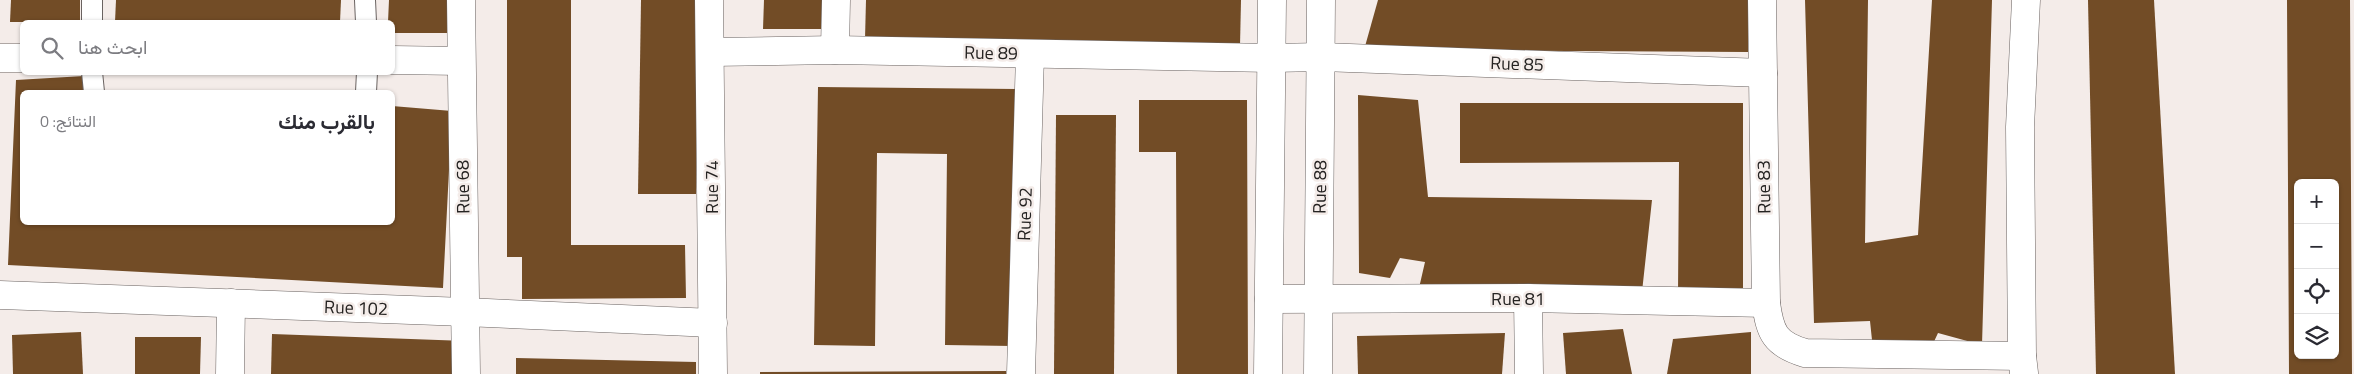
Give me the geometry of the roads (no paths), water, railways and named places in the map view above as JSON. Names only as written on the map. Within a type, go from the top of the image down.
[{"type":"street","name":"Rue 68","points":[[461,0],[466,374]]},
{"type":"street","name":"Rue 74","points":[[709,0],[713,374]]},
{"type":"street","points":[[835,50],[836,0]]},
{"type":"street","points":[[1268,374],[1272,0]]},
{"type":"street","name":"Rue 88","points":[[1318,374],[1321,0]]},
{"type":"street","name":"Rue 83","points":[[1762,0],[1766,303],[1769,324],[1776,337],[1787,348],[1805,353],[2023,365]]},
{"type":"street","points":[[2023,365],[2020,126],[2026,0]]},
{"type":"street","name":"Rue 89","points":[[711,52],[835,50],[1271,58]]},
{"type":"street","name":"Rue 92","points":[[1021,374],[1030,54]]},
{"type":"street","name":"Rue 85","points":[[1271,58],[1322,57],[1763,73]]},
{"type":"street","points":[[0,58],[20,58]]},
{"type":"street","points":[[395,60],[461,61]]},
{"type":"street","name":"Rue 102","points":[[0,295],[713,323]]},
{"type":"street","points":[[1528,298],[1529,374]]},
{"type":"street","name":"Rue 81","points":[[1270,299],[1319,301],[1528,298],[1766,303]]},
{"type":"street","points":[[230,374],[231,303]]},
{"type":"lane","points":[[92,0],[92,20]]},
{"type":"lane","points":[[365,0],[366,20]]},
{"type":"lane","points":[[92,75],[94,90]]},
{"type":"lane","points":[[366,90],[367,75]]}]
